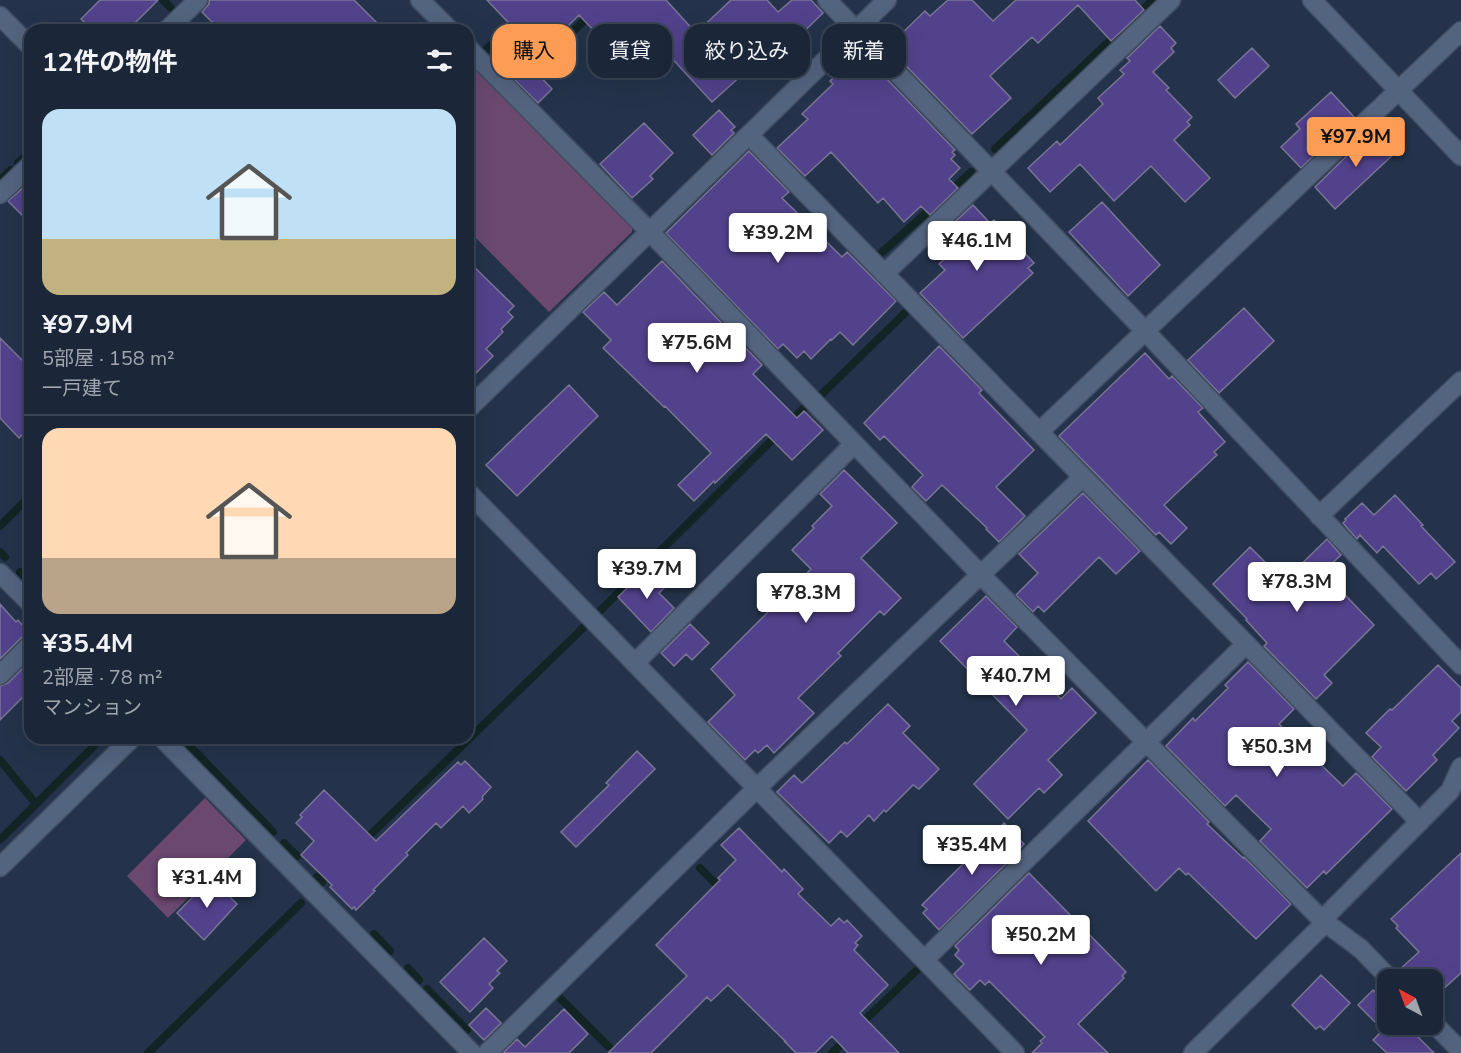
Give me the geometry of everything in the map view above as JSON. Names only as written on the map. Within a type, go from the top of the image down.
[{"type":"street","points":[[173,24],[198,0]]},
{"type":"street","points":[[420,0],[444,24]]},
{"type":"street","points":[[827,0],[849,24]]},
{"type":"street","points":[[861,24],[887,0]]},
{"type":"street","points":[[884,274],[1171,0]]},
{"type":"street","points":[[1312,0],[1461,156]]},
{"type":"street","points":[[0,16],[24,40]]},
{"type":"street","points":[[1039,432],[1461,31]]},
{"type":"street","points":[[474,54],[650,232],[980,574],[1323,922],[1361,949],[1380,969]]},
{"type":"street","points":[[474,404],[822,63]]},
{"type":"street","points":[[901,78],[1461,665]]},
{"type":"street","points":[[749,135],[1420,822]]},
{"type":"street","points":[[0,194],[24,171]]},
{"type":"street","points":[[1318,516],[1461,381]]},
{"type":"street","points":[[635,663],[854,444]]},
{"type":"street","points":[[487,1053],[757,788],[1083,477]]},
{"type":"street","points":[[474,498],[1015,1053]]},
{"type":"street","points":[[0,573],[24,597]]},
{"type":"street","points":[[924,960],[1246,644]]},
{"type":"street","points":[[0,675],[24,651]]},
{"type":"street","points":[[0,867],[126,744]]},
{"type":"street","points":[[168,744],[472,1053]]},
{"type":"street","points":[[1193,1053],[1420,822],[1455,797],[1461,767]]},
{"type":"street","points":[[1443,1033],[1461,1051]]},
{"type":"shaded area","points":[[476,67],[632,226],[632,232],[549,312],[474,236],[474,69]]},
{"type":"shaded area","points":[[205,798],[246,840],[168,918],[127,876]]},
{"type":"building","points":[[100,0],[158,0],[134,24],[86,24],[81,19]]},
{"type":"building","points":[[209,0],[354,0],[378,24],[214,24],[202,12],[209,4]]},
{"type":"building","points":[[487,0],[666,0],[688,24],[684,24],[684,72],[672,59],[672,24],[588,25],[579,15],[570,24],[510,24]]},
{"type":"building","points":[[731,0],[767,0],[778,12],[792,0],[811,0],[823,13],[810,26],[706,24]]},
{"type":"building","points":[[948,0],[972,0],[993,21],[1016,0],[1135,0],[1144,10],[1111,41],[1078,5],[1038,43],[1032,37],[990,76],[1011,98],[972,134],[906,66],[906,29],[925,11],[930,16]]},
{"type":"building","points":[[1160,26],[1176,43],[1171,48],[1174,52],[1153,72],[1169,88],[1166,90],[1192,117],[1187,122],[1190,125],[1174,140],[1210,178],[1185,202],[1151,166],[1114,201],[1080,164],[1050,192],[1028,168],[1057,141],[1060,145],[1103,104],[1098,98],[1124,74],[1120,70],[1130,61],[1127,58]]},
{"type":"building","points":[[1252,48],[1269,66],[1235,98],[1218,80]]},
{"type":"building","points":[[513,78],[542,78],[552,89],[538,103]]},
{"type":"building","points":[[690,78],[739,78],[712,102]]},
{"type":"building","points":[[833,78],[886,78],[955,150],[952,152],[955,155],[951,159],[960,168],[949,179],[958,188],[930,215],[921,206],[904,222],[883,198],[878,203],[831,152],[805,176],[777,148],[808,119],[802,114],[833,84],[830,81]]},
{"type":"building","points":[[1331,92],[1354,117],[1301,168],[1281,147],[1300,129],[1296,124]]},
{"type":"building","points":[[719,110],[735,127],[731,130],[734,133],[712,155],[693,135]]},
{"type":"building","points":[[644,123],[673,153],[650,176],[653,179],[632,198],[600,164]]},
{"type":"building","points":[[1377,129],[1397,151],[1335,209],[1315,187],[1370,133]]},
{"type":"building","points":[[749,151],[789,192],[782,198],[842,257],[847,252],[896,301],[853,345],[840,332],[811,359],[804,351],[797,358],[783,344],[778,349],[666,233]]},
{"type":"building","points":[[24,187],[24,217],[8,201]]},
{"type":"building","points":[[1102,202],[1160,265],[1128,296],[1069,232]]},
{"type":"building","points":[[973,205],[990,223],[994,220],[1034,263],[1028,268],[1033,273],[963,338],[920,293],[945,270],[939,264],[959,246],[945,231]]},
{"type":"building","points":[[662,261],[762,365],[753,374],[797,418],[804,411],[823,430],[792,460],[766,434],[694,501],[678,485],[711,453],[603,348],[611,340],[583,312],[604,292],[617,305]]},
{"type":"building","points":[[474,267],[514,306],[508,312],[513,317],[501,329],[503,332],[486,349],[493,356],[474,375]]},
{"type":"building","points":[[1244,308],[1274,341],[1219,393],[1188,360]]},
{"type":"building","points":[[0,338],[24,362],[24,433],[19,438],[0,418]]},
{"type":"building","points":[[939,346],[982,390],[979,393],[1034,450],[996,487],[1025,516],[999,542],[942,485],[926,501],[912,487],[923,475],[884,436],[880,440],[864,423]]},
{"type":"building","points":[[1145,353],[1169,379],[1172,376],[1203,408],[1198,412],[1225,442],[1214,452],[1217,455],[1164,505],[1187,528],[1171,544],[1159,532],[1156,535],[1059,436]]},
{"type":"building","points":[[569,385],[598,416],[517,496],[486,465]]},
{"type":"building","points":[[844,470],[897,523],[861,558],[901,598],[884,615],[880,611],[838,653],[841,656],[798,698],[814,713],[774,753],[767,745],[758,753],[755,750],[745,760],[708,722],[735,695],[711,669],[811,569],[792,550],[832,506],[820,494]]},
{"type":"building","points":[[1083,493],[1140,551],[1116,574],[1099,557],[1044,612],[1038,606],[1033,612],[1016,595],[1038,573],[1019,554]]},
{"type":"building","points":[[1395,495],[1455,562],[1436,579],[1431,573],[1419,584],[1383,546],[1377,553],[1360,535],[1357,539],[1343,523],[1362,503],[1374,515]]},
{"type":"building","points":[[1327,539],[1341,555],[1323,572],[1374,625],[1324,675],[1332,683],[1316,699],[1264,646],[1267,643],[1213,584],[1250,547],[1284,581]]},
{"type":"building","points":[[646,569],[665,587],[659,593],[674,608],[651,632],[618,597]]},
{"type":"building","points":[[986,596],[1017,627],[1004,641],[1026,665],[1061,699],[1072,688],[1096,713],[1048,760],[1062,775],[1044,793],[1039,788],[1008,819],[974,784],[1027,730],[940,641]]},
{"type":"building","points":[[0,604],[16,622],[18,620],[24,627],[24,636],[0,659]]},
{"type":"building","points":[[690,624],[709,643],[692,660],[686,654],[674,666],[661,653]]},
{"type":"building","points":[[1248,662],[1294,709],[1279,724],[1343,786],[1356,773],[1392,809],[1326,874],[1324,871],[1307,888],[1260,841],[1271,829],[1236,795],[1225,806],[1166,746],[1193,718],[1195,721],[1228,688],[1225,685]]},
{"type":"building","points":[[1438,665],[1461,688],[1461,712],[1452,721],[1459,728],[1433,755],[1437,760],[1406,791],[1372,757],[1381,747],[1366,733]]},
{"type":"building","points":[[24,667],[24,696],[0,720],[0,686],[8,683]]},
{"type":"building","points":[[888,704],[910,726],[903,733],[939,769],[919,789],[913,785],[874,821],[869,815],[847,837],[841,831],[829,843],[777,792],[794,775],[802,783]]},
{"type":"building","points":[[637,751],[655,769],[576,847],[561,832],[609,785],[606,783]]},
{"type":"building","points":[[1148,760],[1209,822],[1207,824],[1291,904],[1256,939],[1188,873],[1186,875],[1179,868],[1156,891],[1088,821]]},
{"type":"building","points":[[465,761],[491,787],[482,797],[483,799],[469,813],[463,806],[441,828],[436,823],[356,910],[354,907],[352,909],[330,887],[332,885],[301,855],[314,841],[296,823],[302,817],[300,815],[324,790],[376,841],[458,762],[461,765]]},
{"type":"building","points":[[1004,823],[1024,844],[939,930],[923,913],[927,909],[922,905]]},
{"type":"building","points":[[739,828],[782,872],[784,869],[803,889],[798,894],[831,926],[839,918],[844,923],[847,920],[862,936],[855,943],[858,945],[854,950],[888,985],[860,1013],[899,1053],[848,1053],[832,1036],[815,1053],[796,1053],[728,985],[711,1001],[707,997],[651,1053],[608,1053],[687,976],[656,945],[720,880],[718,878],[736,860],[721,845]]},
{"type":"building","points":[[1461,853],[1461,973],[1443,989],[1443,969],[1400,969],[1419,952],[1396,928],[1398,926],[1391,919]]},
{"type":"building","points":[[1029,873],[1126,972],[1122,976],[1124,978],[1078,1024],[1108,1053],[1032,1053],[1045,1037],[989,981],[985,985],[980,980],[970,990],[954,974],[964,964],[955,955],[959,950],[955,946]]},
{"type":"building","points":[[211,878],[237,904],[204,940],[177,913]]},
{"type":"building","points":[[484,938],[507,961],[497,971],[500,973],[489,984],[493,988],[470,1012],[440,982]]},
{"type":"building","points":[[1321,975],[1350,1003],[1324,1030],[1320,1026],[1316,1029],[1292,1005]]},
{"type":"building","points":[[1373,990],[1375,992],[1377,990],[1377,1024],[1358,1005]]},
{"type":"building","points":[[486,1008],[501,1023],[484,1040],[469,1025]]},
{"type":"building","points":[[564,1009],[588,1034],[569,1053],[503,1053],[517,1039],[525,1047]]},
{"type":"building","points":[[1378,1035],[1416,1035],[1434,1053],[1387,1053],[1373,1040]]},
{"type":"waterway","points":[[163,0],[171,8]]},
{"type":"waterway","points":[[558,20],[571,33],[606,0]]},
{"type":"waterway","points":[[1135,17],[1153,0]]},
{"type":"waterway","points":[[483,53],[520,18]]},
{"type":"waterway","points":[[995,149],[1117,34]]},
{"type":"waterway","points":[[18,163],[24,158]]},
{"type":"waterway","points":[[0,180],[11,170]]},
{"type":"waterway","points":[[948,194],[971,172]]},
{"type":"waterway","points":[[880,254],[934,206]]},
{"type":"waterway","points":[[821,395],[910,308]]},
{"type":"waterway","points":[[789,423],[803,409]]},
{"type":"waterway","points":[[599,612],[780,432]]},
{"type":"waterway","points":[[0,526],[24,502]]},
{"type":"waterway","points":[[0,552],[5,557]]},
{"type":"waterway","points":[[20,572],[24,576]]},
{"type":"waterway","points":[[474,734],[584,627]]},
{"type":"waterway","points":[[0,840],[96,744]]},
{"type":"waterway","points":[[188,744],[273,832]]},
{"type":"waterway","points":[[363,842],[464,744]]},
{"type":"waterway","points":[[0,760],[36,804]]},
{"type":"waterway","points":[[284,843],[297,856]]},
{"type":"waterway","points":[[700,868],[723,891]]},
{"type":"waterway","points":[[317,877],[322,882]]},
{"type":"waterway","points":[[148,1053],[301,903]]},
{"type":"waterway","points":[[374,934],[390,951]]},
{"type":"waterway","points":[[859,1026],[921,966]]},
{"type":"waterway","points":[[408,968],[419,980]]},
{"type":"waterway","points":[[427,989],[467,1030]]},
{"type":"waterway","points":[[558,996],[615,1053]]},
{"type":"waterway","points":[[832,1053],[848,1038]]}]
